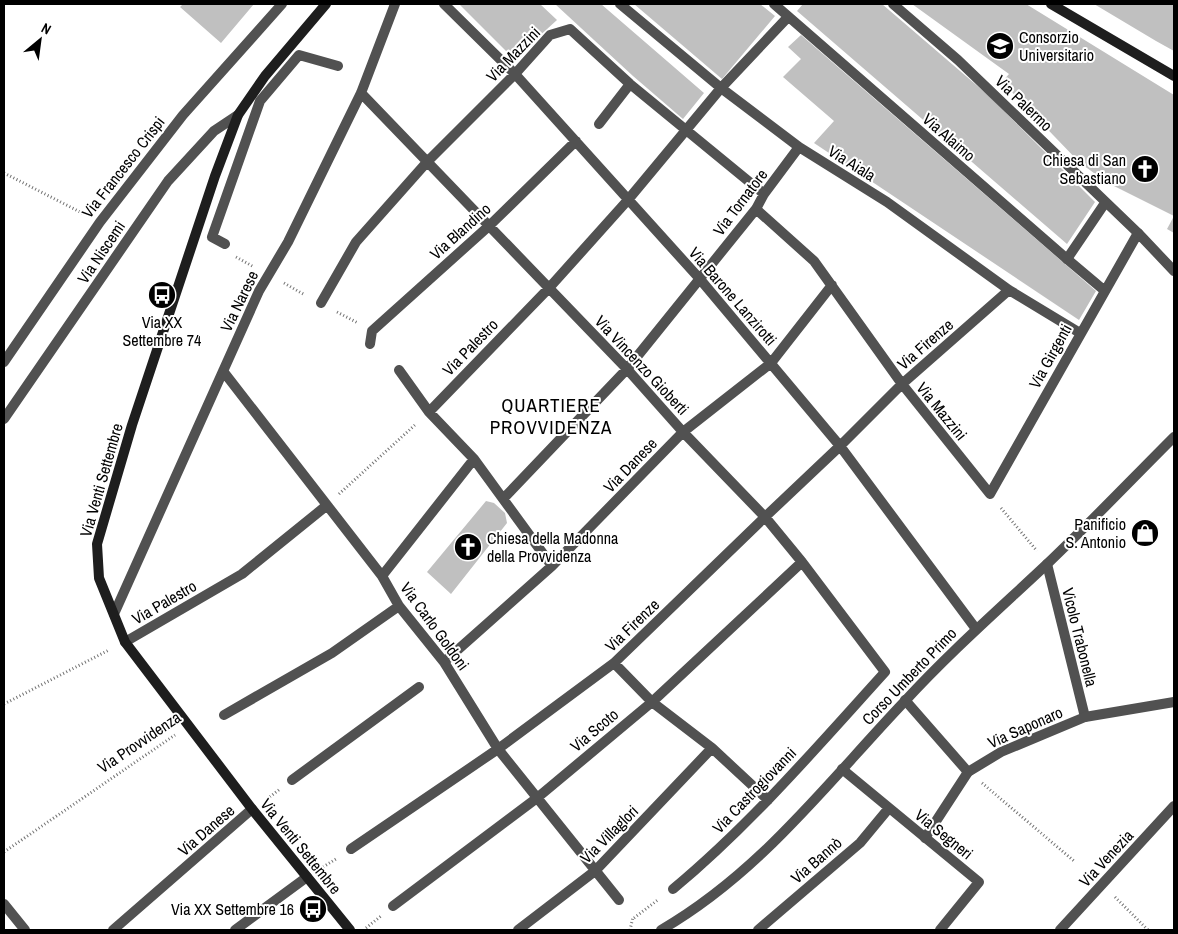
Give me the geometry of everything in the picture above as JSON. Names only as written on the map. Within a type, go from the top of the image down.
[{"type":"street","name":"Via Francesco Crispi","points":[[4,362],[100,222],[183,115],[282,4]]},
{"type":"street","name":"Via Venti Settembre","points":[[326,4],[265,76],[238,115],[215,176],[132,425],[97,544],[99,578],[125,642],[252,809],[350,930]]},
{"type":"street","name":"Via Narese","points":[[114,614],[259,291],[288,242],[361,93],[395,4]]},
{"type":"street","name":"Via Barone Lanzirotti","points":[[444,4],[515,74],[699,278],[840,446],[976,629]]},
{"type":"street","name":"Via Aiala","points":[[620,4],[722,88],[800,147],[887,202],[1009,290],[1080,333]]},
{"type":"street","name":"Via Alaimo","points":[[774,4],[1105,291]]},
{"type":"street","name":"Via Palermo","points":[[893,4],[958,60],[1174,270]]},
{"type":"street","points":[[1051,4],[1174,76]]},
{"type":"street","name":"Via Palestro","points":[[429,412],[628,201],[722,88],[788,17]]},
{"type":"street","name":"Via Mazzini","points":[[321,303],[356,242],[427,162],[515,74],[550,35],[570,29],[630,84],[764,194]]},
{"type":"street","points":[[225,244],[212,237],[260,101],[300,55],[338,66]]},
{"type":"street","points":[[599,124],[630,84]]},
{"type":"street","name":"Via Vincenzo Gioberti","points":[[361,93],[490,225],[627,369],[683,432],[765,516],[885,672]]},
{"type":"street","name":"Via Niscemi","points":[[4,418],[168,181],[214,131],[238,115]]},
{"type":"street","name":"Via Blandino","points":[[370,344],[372,331],[490,225],[576,141]]},
{"type":"street","name":"Via Tornatore","points":[[504,498],[627,369],[756,209],[764,194],[800,147]]},
{"type":"street","points":[[1067,259],[1105,203]]},
{"type":"street","name":"Via Mazzini","points":[[756,209],[814,261],[902,384],[990,494]]},
{"type":"street","name":"Via Girgenti","points":[[990,494],[1138,233]]},
{"type":"street","name":"Via Danese","points":[[444,662],[552,566],[683,432],[771,363],[832,285]]},
{"type":"street","name":"Via Firenze","points":[[352,849],[498,749],[614,663],[902,384],[1009,290]]},
{"type":"street","points":[[399,370],[429,412],[474,459],[552,566]]},
{"type":"street","name":"Via Carlo Goldoni","points":[[223,371],[382,576],[399,606],[444,662],[498,749],[619,900]]},
{"type":"street","name":"Corso Umberto Primo","points":[[661,930],[688,913],[746,870],[799,818],[905,700],[976,629],[1047,564],[1174,437]]},
{"type":"street","points":[[382,576],[474,459]]},
{"type":"street","name":"Via Palestro","points":[[125,642],[242,574],[326,506]]},
{"type":"street","name":"Via Scoto","points":[[393,906],[537,798],[652,702],[802,562]]},
{"type":"street","name":"Vicolo Trabonella","points":[[1047,564],[1084,717]]},
{"type":"street","points":[[224,715],[332,653],[399,606]]},
{"type":"street","points":[[614,663],[652,702],[712,748],[768,800]]},
{"type":"street","name":"Via Castrogiovanni","points":[[673,888],[697,869],[768,800],[885,672]]},
{"type":"street","points":[[292,780],[419,687]]},
{"type":"street","points":[[905,700],[968,772]]},
{"type":"street","name":"Via Saponaro","points":[[925,838],[968,772],[1001,752],[1084,717],[1174,702]]},
{"type":"street","name":"Via Villaglori","points":[[518,930],[595,872],[712,748]]},
{"type":"street","name":"Via Segneri","points":[[842,769],[979,882],[940,930]]},
{"type":"street","name":"Via Venezia","points":[[1060,930],[1174,806]]},
{"type":"street","name":"Via Bannò","points":[[758,930],[860,843],[888,808]]},
{"type":"street","name":"Via Danese","points":[[113,930],[252,809]]},
{"type":"street","points":[[235,930],[307,877]]},
{"type":"street","points":[[4,904],[25,930]]},
{"type":"path","points":[[4,173],[100,222]]},
{"type":"path","points":[[326,506],[429,412]]},
{"type":"path","points":[[990,494],[1047,564]]},
{"type":"path","points":[[4,704],[125,642]]},
{"type":"path","name":"Via Provvidenza","points":[[4,852],[189,726]]},
{"type":"path","points":[[968,772],[1074,861]]},
{"type":"path","name":"Via Danese","points":[[252,809],[292,780]]},
{"type":"path","points":[[307,877],[352,849]]},
{"type":"path","points":[[1102,884],[1148,930]]},
{"type":"path","points":[[634,918],[673,888]]},
{"type":"building","points":[[183,4],[254,4],[221,43],[180,7]]},
{"type":"building","points":[[459,4],[540,4],[557,20],[514,59]]},
{"type":"building","points":[[555,4],[601,4],[704,93],[683,119]]},
{"type":"building","points":[[634,4],[760,4],[775,16],[722,79]]},
{"type":"building","points":[[803,4],[882,4],[988,95],[1095,202],[1067,244],[797,11]]},
{"type":"building","points":[[912,4],[1026,4],[1174,95],[1174,216],[1108,183],[1080,163],[1002,82],[1009,74]]},
{"type":"building","points":[[1094,4],[1174,4],[1174,51],[1156,41]]},
{"type":"building","points":[[801,35],[1096,291],[1079,320],[814,143],[834,121],[783,77],[801,59],[788,47]]},
{"type":"building","points":[[1174,216],[1174,233],[1167,229]]},
{"type":"building","name":"Chiesa della Madonna della Provvidenza","points":[[486,501],[494,503],[505,513],[507,523],[451,594],[427,572]]},
{"type":"place","name":"Consorzio Universitario","points":[[1000,46]]},
{"type":"place","name":"Chiesa di San Sebastiano","points":[[1145,169]]},
{"type":"place","name":"Via XX Settembre 74","points":[[162,295]]},
{"type":"place","name":"Panificio S. Antonio","points":[[1145,533]]},
{"type":"place","name":"Chiesa della Madonna della Provvidenza","points":[[468,547]]},
{"type":"place","name":"Via XX Settembre 16","points":[[313,909]]},
{"type":"district","name":"QUARTIERE PROVVIDENZA","points":[[551,416]]}]
